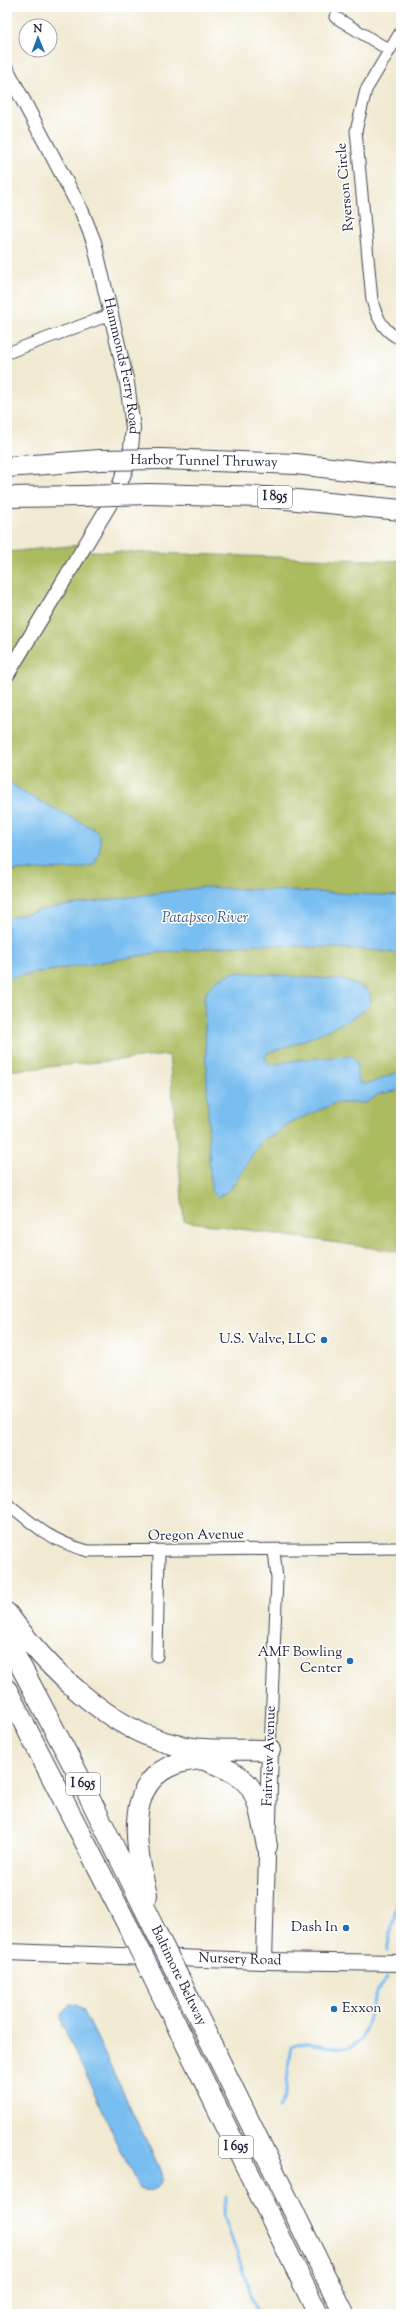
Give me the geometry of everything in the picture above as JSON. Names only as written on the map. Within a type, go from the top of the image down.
[{"type":"highway","name":"Harbor Tunnel Thruway","points":[[7,467],[100,460],[161,459],[296,464],[401,476]]},
{"type":"highway","name":"I 895","points":[[7,497],[148,494],[266,497],[401,510]]},
{"type":"highway","points":[[7,1612],[34,1646],[74,1686],[97,1707],[135,1732],[177,1745],[270,1755]]},
{"type":"highway","name":"Baltimore Beltway","points":[[7,1640],[81,1780],[344,2314]]},
{"type":"highway","name":"Baltimore Beltway","points":[[7,1690],[53,1776],[130,1930],[318,2314]]},
{"type":"highway","points":[[7,1710],[53,1776]]},
{"type":"highway","points":[[155,1930],[136,1842],[135,1824],[138,1806],[144,1791],[154,1777],[178,1763],[202,1759],[270,1755]]},
{"type":"highway","points":[[202,1759],[226,1767],[246,1781],[254,1792],[267,1846]]},
{"type":"highway","points":[[302,2230],[353,2314]]},
{"type":"main road","name":"Fairview Avenue","points":[[264,1961],[270,1755]]},
{"type":"main road","name":"Nursery Road","points":[[7,1952],[264,1961],[401,1963]]},
{"type":"street","points":[[335,16],[389,50]]},
{"type":"street","name":"Ryerson Circle","points":[[401,31],[375,72],[362,101],[356,131],[372,300],[380,321],[388,330],[401,339]]},
{"type":"street","name":"Hammonds Ferry Road","points":[[7,70],[88,226],[99,259],[112,314],[132,418],[132,447],[127,469],[116,494],[7,676]]},
{"type":"street","points":[[7,353],[112,314]]},
{"type":"street","name":"Oregon Avenue","points":[[7,1503],[40,1530],[62,1544],[88,1551],[159,1552],[401,1548]]},
{"type":"street","name":"Fairview Avenue","points":[[270,1755],[277,1579],[274,1550]]},
{"type":"street","points":[[157,1656],[159,1552]]},
{"type":"green space","points":[[79,545],[91,551],[401,561],[401,1252],[184,1221],[169,1055],[7,1071],[7,552]]},
{"type":"water","points":[[7,780],[24,793],[96,830],[100,839],[100,847],[94,865],[75,869],[7,871]]},
{"type":"water","name":"Patapsco River","points":[[204,887],[401,896],[401,954],[372,950],[257,944],[162,952],[7,978],[7,918],[61,906]]},
{"type":"water","points":[[235,972],[345,980],[368,990],[371,999],[370,1003],[362,1012],[337,1026],[288,1046],[268,1052],[265,1058],[270,1065],[304,1059],[351,1056],[357,1062],[357,1076],[361,1084],[376,1081],[401,1071],[401,1090],[379,1094],[366,1103],[336,1103],[289,1123],[274,1135],[263,1139],[229,1191],[217,1197],[211,1191],[204,999],[209,988],[215,981]]},
{"type":"water","points":[[70,2004],[77,2005],[83,2009],[160,2169],[162,2180],[158,2187],[154,2189],[139,2189],[63,2026],[61,2016]]},
{"type":"waterway","points":[[387,1950],[401,1884]]},
{"type":"waterway","points":[[279,2108],[283,2101],[287,2086],[291,2047],[306,2043],[334,2048],[354,2045],[362,2039],[378,1989],[387,1978]]},
{"type":"waterway","points":[[226,2196],[224,2216],[258,2314]]},
{"type":"place","name":"U.S. Valve, LLC","points":[[324,1340]]},
{"type":"place","name":"AMF Bowling Center","points":[[350,1661]]},
{"type":"place","name":"Dash In","points":[[346,1928]]},
{"type":"place","name":"Exxon","points":[[334,2009]]}]
